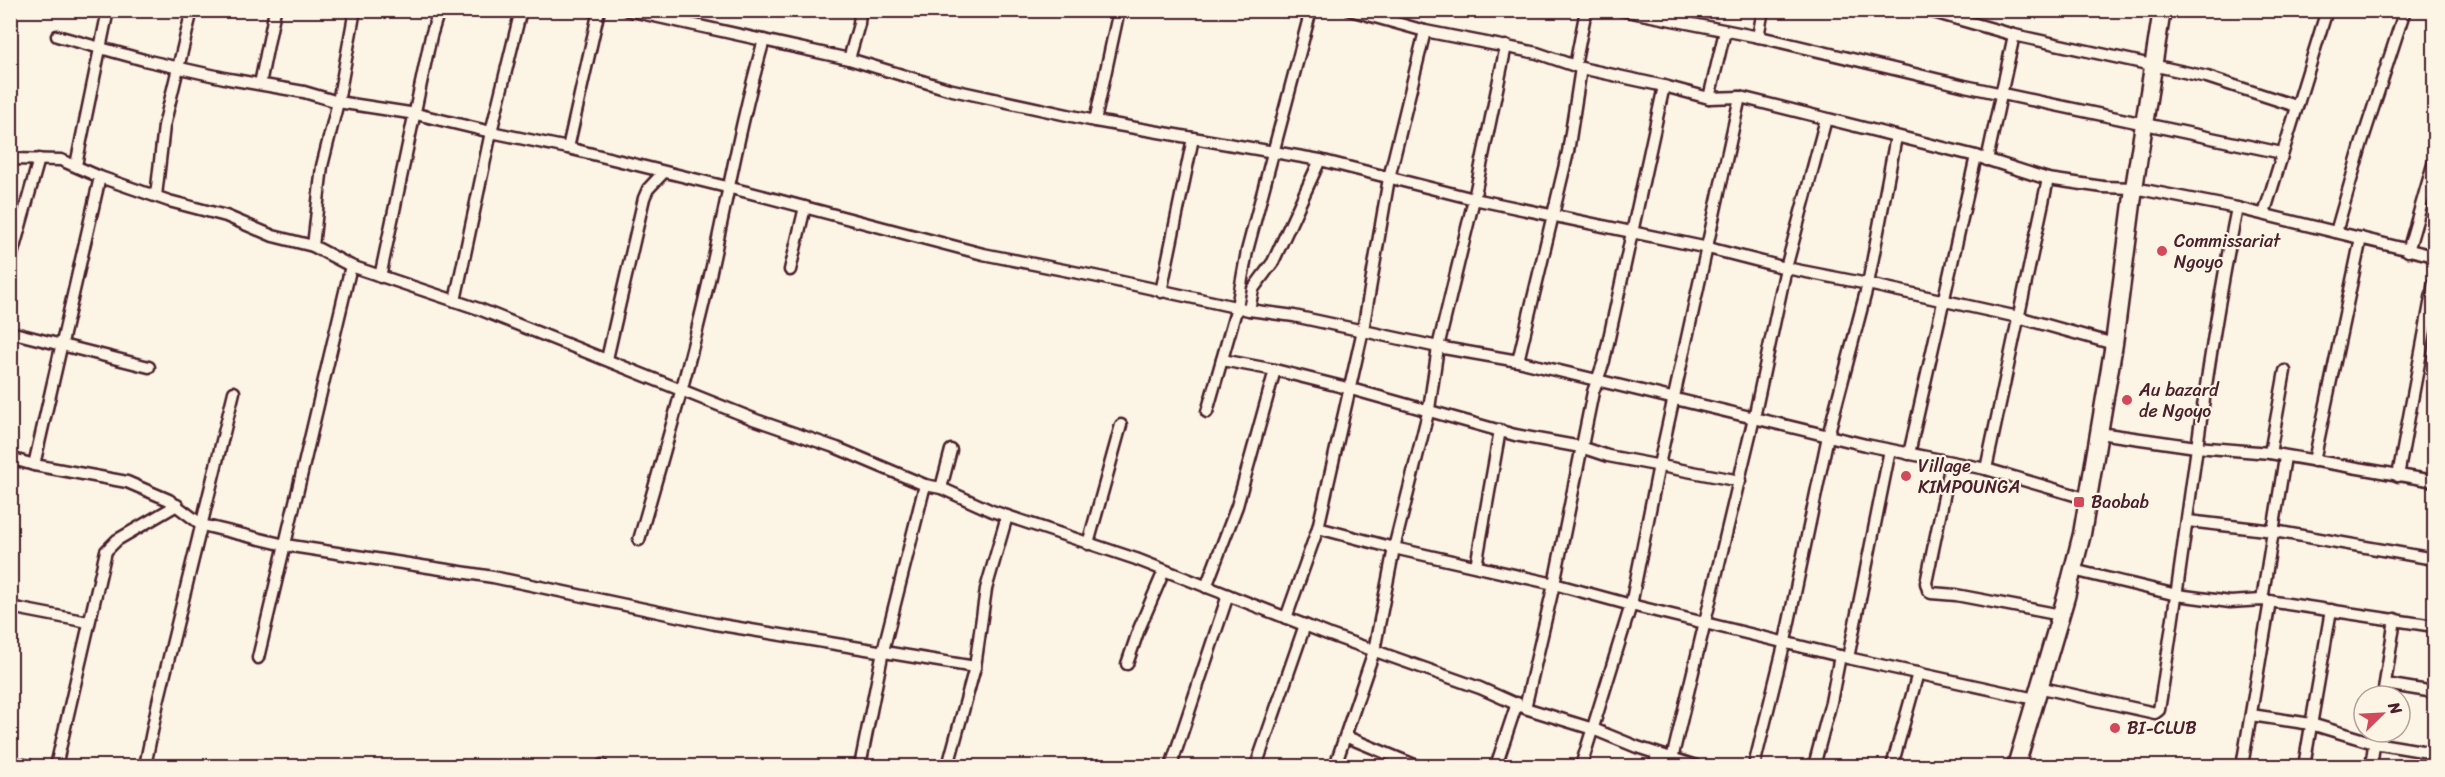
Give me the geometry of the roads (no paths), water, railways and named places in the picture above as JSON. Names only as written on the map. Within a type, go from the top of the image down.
[{"type":"highway","points":[[2018,766],[2036,693],[2061,615],[2082,534],[2114,344],[2134,188],[2162,10]]},
{"type":"street","points":[[76,165],[108,10]]},
{"type":"street","points":[[156,196],[164,126],[192,10]]},
{"type":"street","points":[[260,84],[275,10]]},
{"type":"street","points":[[314,246],[322,166],[338,102],[355,10]]},
{"type":"street","points":[[380,277],[431,36],[439,10]]},
{"type":"street","points":[[455,301],[520,10]]},
{"type":"street","points":[[568,148],[599,10]]},
{"type":"street","points":[[627,10],[849,59],[948,89],[1095,121],[1320,160],[1474,199],[1632,231],[1786,268],[2018,317],[2114,344]]},
{"type":"street","points":[[849,59],[860,10]]},
{"type":"street","points":[[1095,121],[1119,10]]},
{"type":"street","points":[[1207,412],[1237,307],[1247,251],[1311,10]]},
{"type":"street","points":[[1350,10],[1425,31],[1537,53],[1578,67],[1709,98],[1740,97],[1982,158],[2048,179],[2103,187],[2134,188],[2237,208],[2434,256]]},
{"type":"street","points":[[1518,361],[1568,152],[1586,10]]},
{"type":"street","points":[[1621,10],[1758,37],[2003,94],[2282,153]]},
{"type":"street","points":[[1758,37],[1764,10]]},
{"type":"street","points":[[1926,10],[2014,35],[2207,77],[2296,106]]},
{"type":"street","points":[[2264,214],[2327,10]]},
{"type":"street","points":[[2336,232],[2362,142],[2405,10]]},
{"type":"street","points":[[1286,618],[1318,528],[1351,389],[1389,178],[1425,31]]},
{"type":"street","points":[[1709,98],[1725,32]]},
{"type":"street","points":[[1909,454],[1942,301],[1982,158],[2003,94],[2014,35]]},
{"type":"street","points":[[57,36],[99,48],[304,92],[338,102],[416,114],[568,148],[805,207],[954,248],[1249,310],[1294,316],[1438,347],[1518,361],[1597,382],[1828,436],[1986,469],[2088,499]]},
{"type":"street","points":[[639,540],[683,391],[747,99],[764,40]]},
{"type":"street","points":[[1335,766],[1347,737],[1374,651],[1394,548],[1429,409],[1438,347],[1474,199],[1506,46]]},
{"type":"street","points":[[1496,766],[1521,705],[1554,584],[1581,447],[1604,361],[1664,86]]},
{"type":"street","points":[[1581,766],[1631,605],[1659,465],[1740,97]]},
{"type":"street","points":[[1672,759],[1755,418],[1786,268],[1826,119]]},
{"type":"street","points":[[1754,766],[1785,641],[1828,436],[1868,284],[1896,137]]},
{"type":"street","points":[[1161,292],[1193,138]]},
{"type":"street","points":[[10,159],[62,160],[100,177],[226,216],[273,236],[314,246],[351,266],[455,301],[607,359],[683,391],[837,448],[925,485],[941,488],[1007,516],[1206,586],[1521,705],[1696,766]]},
{"type":"street","points":[[10,262],[39,159]]},
{"type":"street","points":[[1249,310],[1253,289],[1273,262],[1320,160]]},
{"type":"street","points":[[2408,250],[2434,161]]},
{"type":"street","points":[[607,359],[644,198],[648,189],[663,173]]},
{"type":"street","points":[[34,465],[100,177]]},
{"type":"street","points":[[1986,469],[2048,179]]},
{"type":"street","points":[[790,270],[805,207]]},
{"type":"street","points":[[1318,528],[1394,548],[1554,584],[1844,657],[1918,673],[2158,712],[2219,297],[2237,208]]},
{"type":"street","points":[[2314,461],[2361,238]]},
{"type":"street","points":[[258,658],[351,266]]},
{"type":"street","points":[[2398,476],[2434,282]]},
{"type":"street","points":[[10,332],[149,367]]},
{"type":"street","points":[[1222,360],[1275,370],[1351,389],[1374,397],[1429,409],[1515,435],[1581,447],[1608,456],[1740,481]]},
{"type":"street","points":[[1206,586],[1237,506],[1275,370]]},
{"type":"street","points":[[2270,453],[2285,370]]},
{"type":"street","points":[[145,766],[158,702],[234,392]]},
{"type":"street","points":[[1088,544],[1121,424]]},
{"type":"street","points":[[1476,566],[1500,430]]},
{"type":"street","points":[[2098,434],[2196,447],[2270,453],[2434,481]]},
{"type":"street","points":[[941,488],[951,450]]},
{"type":"street","points":[[1814,766],[1844,657],[1890,450]]},
{"type":"street","points":[[2242,766],[2251,715],[2285,457]]},
{"type":"street","points":[[10,458],[34,465],[127,482],[177,505],[202,525],[285,545],[493,577],[715,624],[975,667]]},
{"type":"street","points":[[1951,463],[1926,583],[1928,590],[1931,593],[1956,595],[2061,615]]},
{"type":"street","points":[[860,766],[882,651],[925,485]]},
{"type":"street","points":[[56,766],[106,551],[110,545],[177,505]]},
{"type":"street","points":[[948,766],[975,667],[986,589],[1007,516]]},
{"type":"street","points":[[2187,521],[2274,531],[2434,559]]},
{"type":"street","points":[[2073,570],[2177,595],[2230,602],[2266,601],[2434,626]]},
{"type":"street","points":[[1127,664],[1164,571]]},
{"type":"street","points":[[1171,766],[1228,595]]},
{"type":"street","points":[[10,607],[88,622]]},
{"type":"street","points":[[2304,766],[2331,610]]},
{"type":"street","points":[[2385,684],[2395,619]]},
{"type":"street","points":[[1256,766],[1305,625]]},
{"type":"street","points":[[1892,766],[1918,673]]},
{"type":"street","points":[[2412,688],[2434,692]]},
{"type":"street","points":[[2251,715],[2352,733]]},
{"type":"street","points":[[1347,737],[1417,766]]},
{"type":"street","points":[[2371,766],[2374,744]]},
{"type":"street","points":[[2399,744],[2434,753]]},
{"type":"street","points":[[1655,766],[1657,754]]},
{"type":"street","points":[[10,763],[30,766]]},
{"type":"place","name":"Commissariat Ngoyo","points":[[2162,251]]},
{"type":"place","name":"Au bazard de Ngoyo","points":[[2127,400]]},
{"type":"place","name":"Village KIMPOUNGA","points":[[1906,476]]},
{"type":"place","name":"Baobab","points":[[2079,502]]},
{"type":"place","name":"BI-CLUB","points":[[2115,728]]}]
